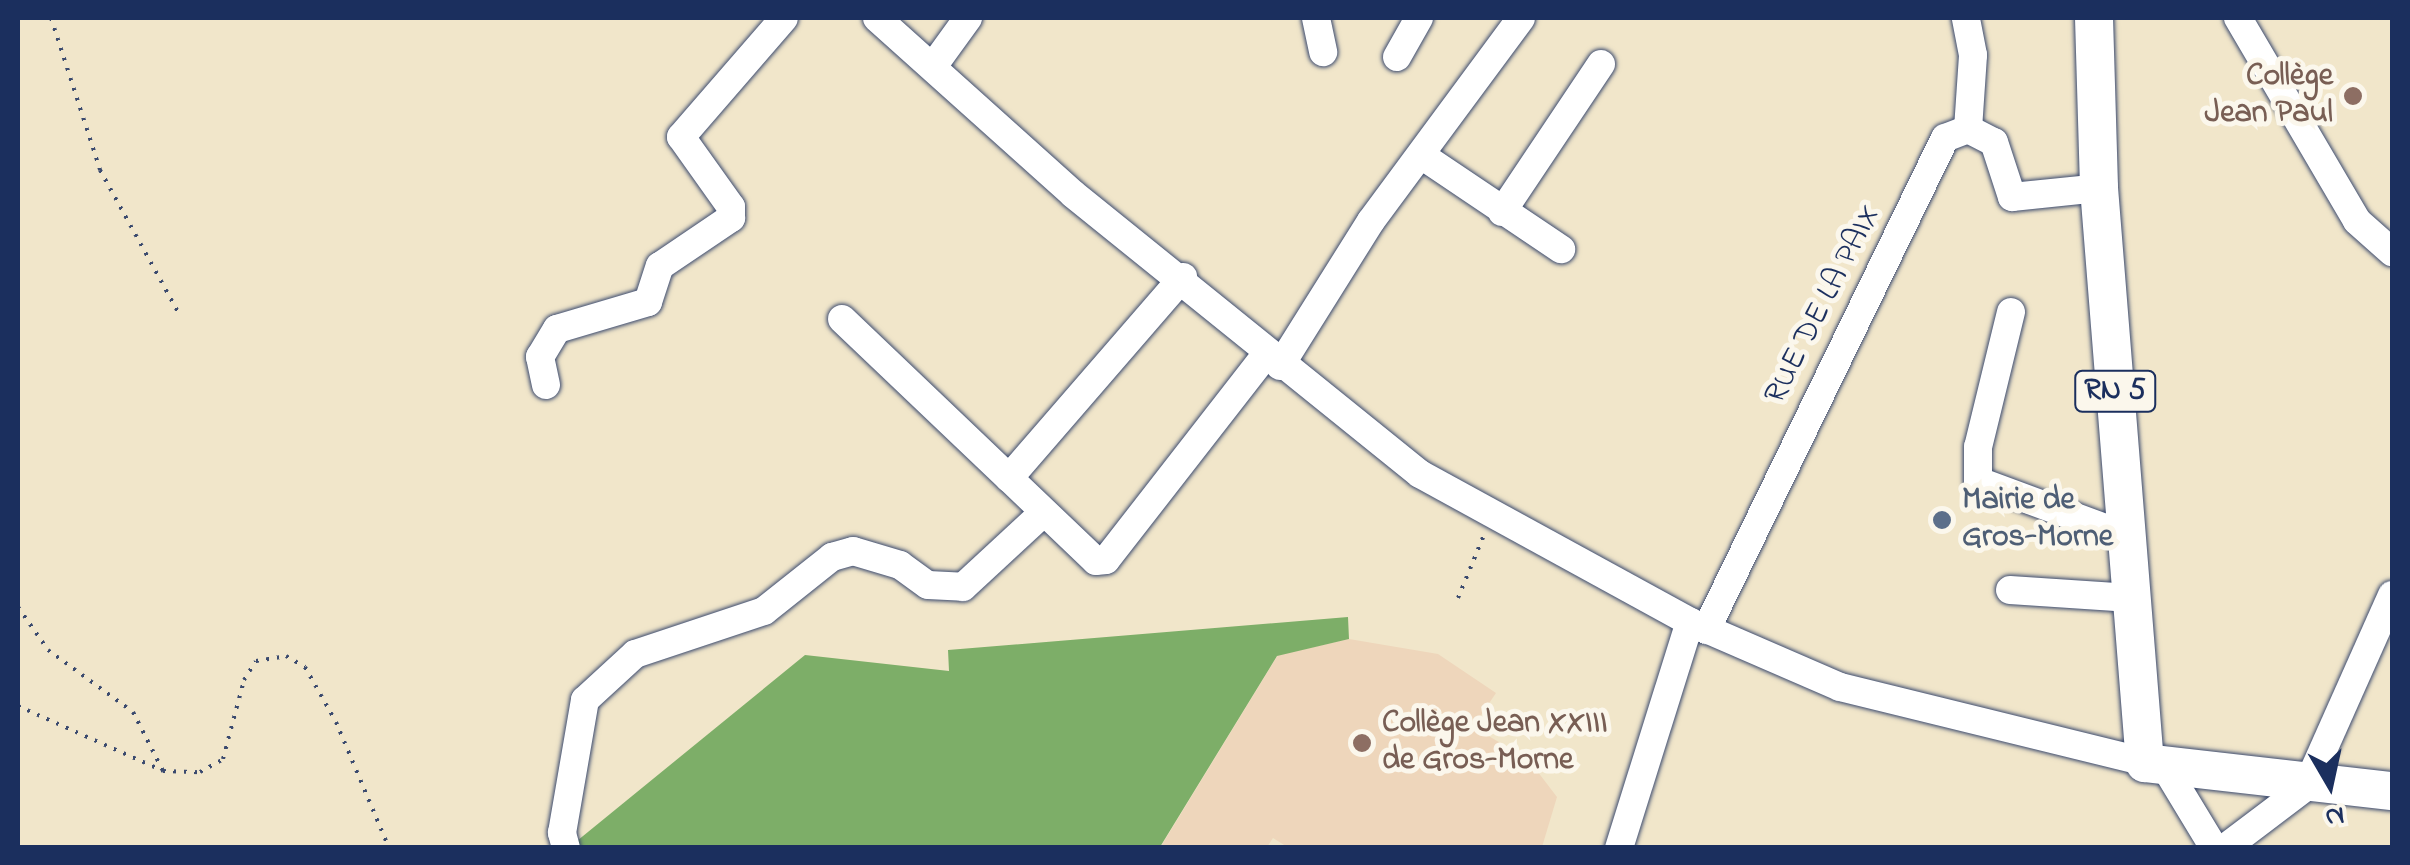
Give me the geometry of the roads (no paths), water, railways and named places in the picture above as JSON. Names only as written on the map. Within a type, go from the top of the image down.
[{"type":"main road","name":"RN 5","points":[[2094,18],[2098,188],[2145,763],[2165,767]]},
{"type":"main road","points":[[2165,767],[2306,786],[2392,791]]},
{"type":"street","points":[[546,384],[540,357],[558,330],[648,302],[660,266],[731,218],[731,207],[681,137],[784,18]]},
{"type":"street","points":[[877,18],[934,64],[1073,194],[1183,277],[1273,360],[1383,451],[1492,517],[1698,626],[1840,687],[2165,767],[2214,848]]},
{"type":"street","points":[[934,64],[968,18]]},
{"type":"street","points":[[1316,18],[1323,52]]},
{"type":"street","points":[[1397,56],[1419,18]]},
{"type":"street","points":[[842,319],[1043,513],[1096,561],[1106,560],[1273,360],[1521,18]]},
{"type":"street","points":[[1966,18],[1973,55],[1968,130],[1994,142],[2012,196],[2098,188]]},
{"type":"street","points":[[2238,18],[2357,222],[2392,252]]},
{"type":"street","points":[[1502,212],[1601,64]]},
{"type":"street","name":"RUE DE LA PAIX","points":[[1618,848],[1698,626],[1944,138],[1968,130]]},
{"type":"street","points":[[1421,154],[1561,249]]},
{"type":"street","points":[[1009,478],[1183,277]]},
{"type":"street","points":[[2011,312],[1978,447],[1978,481],[2127,536]]},
{"type":"street","points":[[566,848],[562,832],[585,700],[635,654],[764,610],[832,558],[853,551],[900,565],[928,585],[962,588],[1043,513]]},
{"type":"street","points":[[2010,590],[2131,598]]},
{"type":"street","points":[[2225,848],[2306,786],[2392,595]]},
{"type":"place","name":"Collège Jean Paul","points":[[2353,96]]},
{"type":"place","name":"Mairie de Gros-Morne","points":[[1942,520]]},
{"type":"place","name":"Collège Jean XXIII de Gros-Morne","points":[[1362,743]]}]
